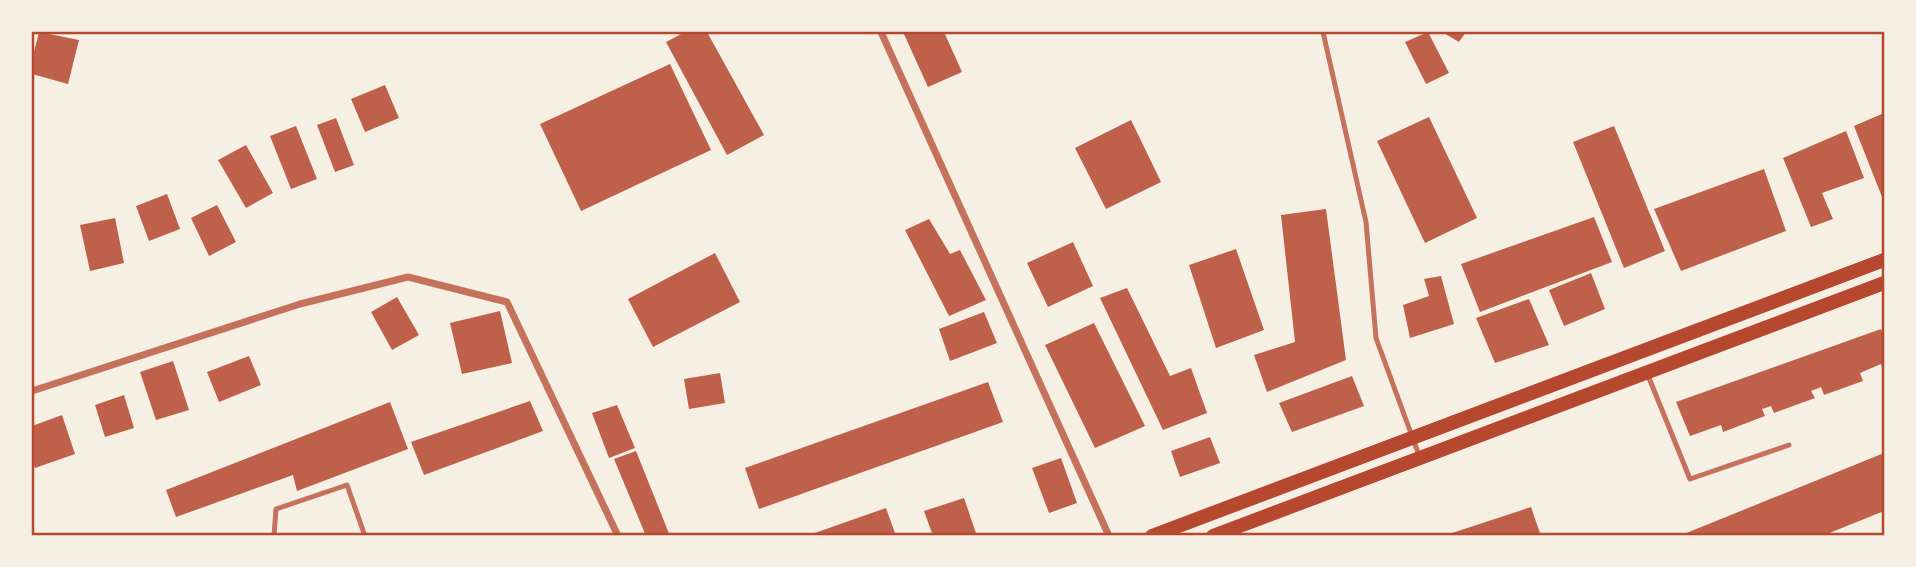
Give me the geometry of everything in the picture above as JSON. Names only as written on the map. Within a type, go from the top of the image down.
[{"type":"main road","points":[[1152,536],[1885,260]]},
{"type":"main road","points":[[1213,536],[1885,283]]},
{"type":"street","points":[[881,32],[1109,536]]},
{"type":"street","points":[[32,391],[300,304],[408,276],[508,302],[618,536]]},
{"type":"lane","points":[[1323,32],[1366,222],[1376,338],[1420,458]]},
{"type":"lane","points":[[1647,373],[1690,479],[1788,445]]},
{"type":"lane","points":[[274,536],[276,509],[347,485],[365,536]]},
{"type":"building","points":[[39,32],[79,40],[68,84],[32,74],[32,60]]},
{"type":"building","points":[[685,32],[707,32],[764,135],[727,155],[666,42]]},
{"type":"building","points":[[903,32],[944,32],[962,72],[928,87]]},
{"type":"building","points":[[1428,32],[1449,73],[1426,84],[1405,42]]},
{"type":"building","points":[[1442,32],[1466,32],[1459,42]]},
{"type":"building","points":[[670,64],[711,150],[581,211],[540,124]]},
{"type":"building","points":[[385,85],[399,118],[365,132],[351,99]]},
{"type":"building","points":[[1884,113],[1884,202],[1854,126]]},
{"type":"building","points":[[1429,117],[1477,218],[1425,243],[1377,141]]},
{"type":"building","points":[[336,118],[354,165],[335,172],[317,125]]},
{"type":"building","points":[[1131,120],[1161,182],[1106,209],[1075,148]]},
{"type":"building","points":[[296,126],[317,179],[291,189],[270,136]]},
{"type":"building","points":[[1614,126],[1665,251],[1624,268],[1573,142]]},
{"type":"building","points":[[1846,131],[1864,178],[1822,193],[1833,219],[1811,227],[1783,158]]},
{"type":"building","points":[[246,145],[273,193],[246,208],[218,160]]},
{"type":"building","points":[[1764,169],[1786,231],[1681,271],[1654,209]]},
{"type":"building","points":[[167,194],[180,229],[149,241],[136,206]]},
{"type":"building","points":[[217,205],[236,242],[209,256],[191,218]]},
{"type":"building","points":[[1326,209],[1346,360],[1267,392],[1254,355],[1295,342],[1281,215]]},
{"type":"building","points":[[1594,217],[1612,262],[1480,312],[1461,264]]},
{"type":"building","points":[[115,218],[124,263],[90,271],[80,225]]},
{"type":"building","points":[[929,219],[950,254],[960,250],[986,300],[949,316],[905,230]]},
{"type":"building","points":[[1073,242],[1093,286],[1048,307],[1027,263]]},
{"type":"building","points":[[1236,249],[1264,330],[1216,348],[1189,265]]},
{"type":"building","points":[[715,253],[740,302],[653,347],[628,299]]},
{"type":"building","points":[[1591,273],[1605,309],[1564,326],[1549,290]]},
{"type":"building","points":[[1441,276],[1454,324],[1410,338],[1403,305],[1429,296],[1424,279]]},
{"type":"building","points":[[1127,288],[1170,376],[1191,368],[1207,413],[1163,430],[1100,298]]},
{"type":"building","points":[[397,297],[419,335],[392,350],[371,312]]},
{"type":"building","points":[[1529,299],[1549,345],[1495,363],[1476,318]]},
{"type":"building","points":[[500,311],[512,363],[462,374],[450,323]]},
{"type":"building","points":[[984,312],[997,343],[950,361],[939,329]]},
{"type":"building","points":[[1094,323],[1145,426],[1095,448],[1045,345]]},
{"type":"building","points":[[1881,329],[1884,339],[1884,372],[1881,364],[1860,373],[1863,381],[1824,395],[1821,387],[1811,391],[1815,398],[1774,413],[1771,406],[1762,409],[1765,416],[1723,432],[1721,425],[1690,436],[1676,402]]},
{"type":"building","points":[[249,356],[261,385],[219,402],[207,372]]},
{"type":"building","points":[[173,361],[189,410],[156,420],[140,372]]},
{"type":"building","points":[[720,373],[725,403],[689,409],[684,379]]},
{"type":"building","points":[[1352,376],[1364,406],[1292,432],[1279,403]]},
{"type":"building","points":[[988,382],[1003,422],[759,509],[745,468]]},
{"type":"building","points":[[124,395],[134,428],[105,437],[95,405]]},
{"type":"building","points":[[530,401],[543,431],[424,475],[411,442]]},
{"type":"building","points":[[390,402],[408,449],[297,491],[293,475],[176,517],[166,490]]},
{"type":"building","points":[[617,405],[635,448],[609,458],[592,413]]},
{"type":"building","points":[[62,415],[75,454],[35,468],[32,459],[32,426]]},
{"type":"building","points":[[1210,437],[1220,463],[1180,477],[1171,451]]},
{"type":"building","points":[[636,451],[670,536],[646,536],[614,459]]},
{"type":"building","points":[[1884,453],[1884,511],[1822,536],[1679,536]]},
{"type":"building","points":[[1061,458],[1077,503],[1049,513],[1032,468]]},
{"type":"building","points":[[964,498],[977,536],[933,536],[924,511]]},
{"type":"building","points":[[1531,507],[1541,536],[1446,536],[1446,535]]},
{"type":"building","points":[[886,508],[896,536],[809,536],[809,535]]}]
